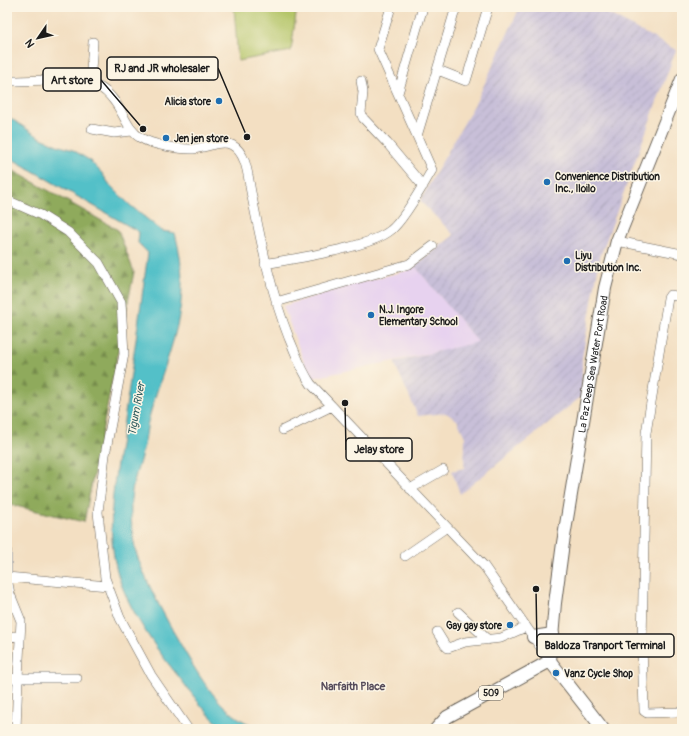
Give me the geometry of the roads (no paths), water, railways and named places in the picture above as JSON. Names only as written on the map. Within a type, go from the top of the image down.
[{"type":"main road","name":"La Paz Deep Sea Water Port Road","points":[[550,661],[555,603],[563,543],[604,288],[617,241],[682,79]]},
{"type":"main road","points":[[533,637],[553,634]]},
{"type":"main road","points":[[550,661],[603,729]]},
{"type":"main road","name":"509","points":[[436,729],[447,717],[550,661]]},
{"type":"street","points":[[265,264],[347,248],[383,236],[392,230],[423,186],[432,170],[378,49],[391,7]]},
{"type":"street","points":[[398,93],[423,7]]},
{"type":"street","points":[[417,136],[456,7]]},
{"type":"street","points":[[438,70],[466,81],[488,7]]},
{"type":"street","points":[[90,84],[93,42]]},
{"type":"street","points":[[7,81],[77,81],[96,85],[107,92],[120,109],[132,131],[141,138],[154,144],[191,149],[224,143],[237,148],[241,153],[247,171],[265,264],[276,302],[302,371],[311,384],[493,577],[550,661]]},
{"type":"street","points":[[361,81],[363,92],[361,113],[363,118],[387,143],[423,186]]},
{"type":"street","points":[[92,130],[114,133],[132,131]]},
{"type":"street","points":[[7,200],[41,215],[68,232],[99,263],[121,302],[124,354],[105,455],[98,512],[105,578],[120,618],[151,675],[188,729]]},
{"type":"street","points":[[617,241],[682,254]]},
{"type":"street","points":[[276,302],[409,264],[433,246]]},
{"type":"street","points":[[682,297],[670,295],[668,298],[646,433],[642,644],[644,711],[647,713],[682,712]]},
{"type":"street","points":[[283,430],[332,406]]},
{"type":"street","points":[[410,489],[443,470]]},
{"type":"street","points":[[405,556],[447,528]]},
{"type":"street","points":[[7,552],[7,577],[10,600],[21,621],[19,636],[16,729]]},
{"type":"street","points":[[7,577],[108,586]]},
{"type":"street","points":[[458,612],[488,640]]},
{"type":"street","points":[[436,632],[448,648],[465,642],[501,638],[526,627]]},
{"type":"street","points":[[7,637],[19,636]]},
{"type":"street","points":[[7,679],[77,678]]},
{"type":"water","name":"Tigum River","points":[[7,116],[39,137],[73,150],[89,160],[101,172],[110,185],[131,206],[162,231],[175,233],[180,260],[182,284],[181,306],[171,348],[149,418],[133,486],[131,512],[135,548],[147,581],[183,649],[204,682],[230,712],[245,722],[262,729],[228,729],[214,720],[159,652],[140,623],[124,592],[115,562],[111,528],[113,494],[148,253],[138,243],[139,232],[7,156]]},
{"type":"place","name":"Alicia store","points":[[219,101]]},
{"type":"place","name":"Art store","points":[[143,129]]},
{"type":"place","name":"RJ and JR wholesaler","points":[[247,137]]},
{"type":"place","name":"Jen jen store","points":[[166,138]]},
{"type":"place","name":"Convenience Distribution Inc., Iloilo","points":[[547,182]]},
{"type":"place","name":"Liyu Distribution Inc.","points":[[567,261]]},
{"type":"place","name":"N.J. Ingore Elementary School","points":[[371,315]]},
{"type":"place","name":"Jelay store","points":[[345,403]]},
{"type":"place","name":"Baldoza Tranport Terminal","points":[[536,589]]},
{"type":"place","name":"Gay gay store","points":[[510,625]]},
{"type":"place","name":"Vanz Cycle Shop","points":[[556,673]]},
{"type":"district","name":"Narfaith Place","points":[[353,686]]}]
